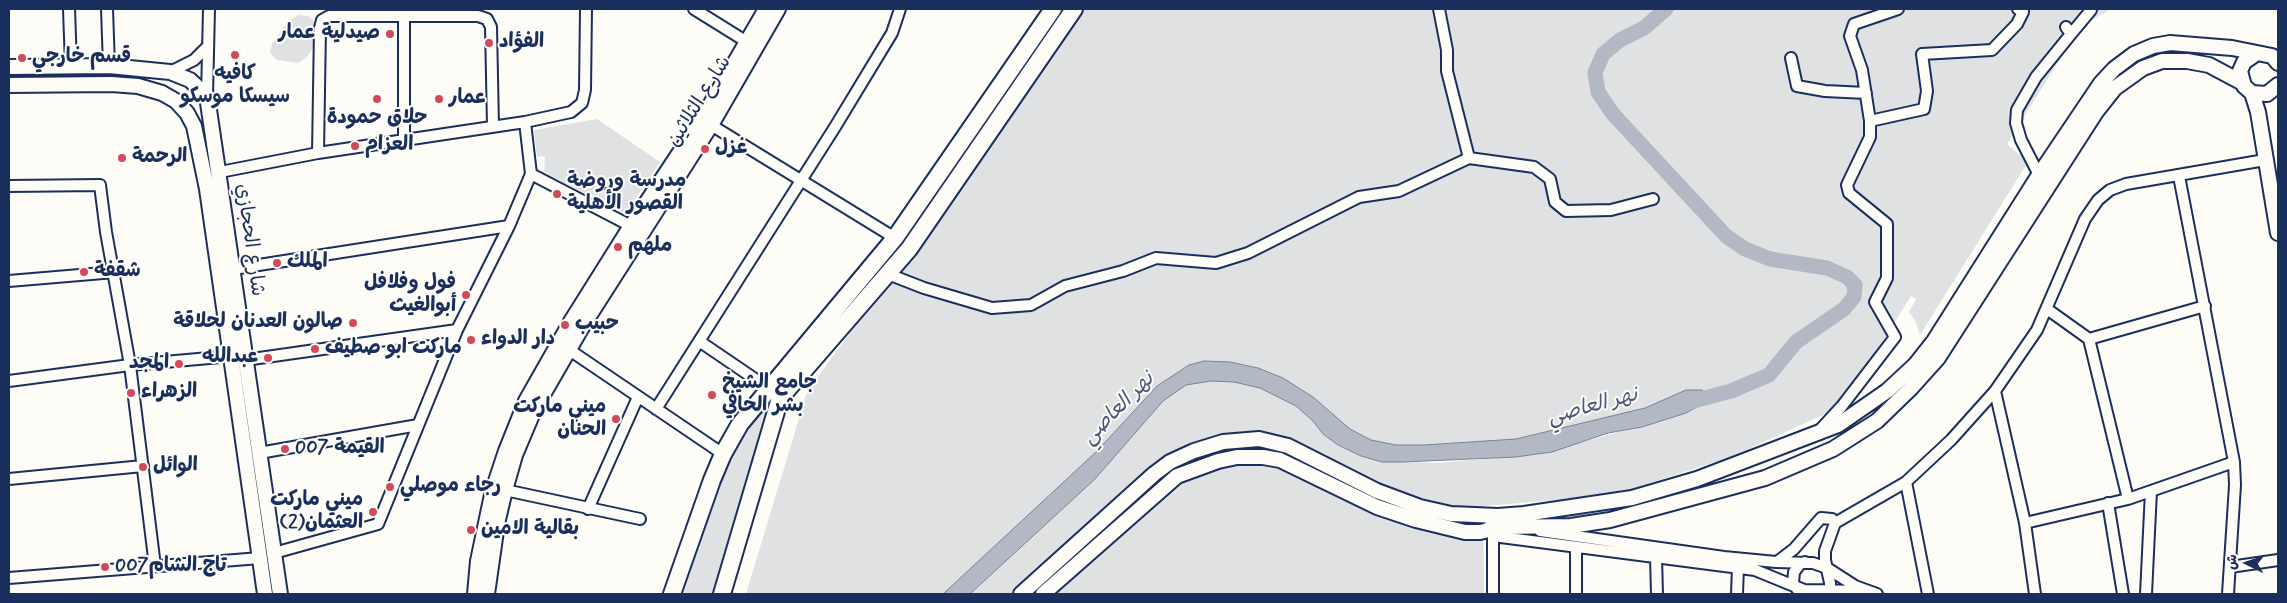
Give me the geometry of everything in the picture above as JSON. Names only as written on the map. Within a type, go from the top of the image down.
[{"type":"highway","points":[[722,594],[775,393],[895,238],[1053,9]]},
{"type":"highway","points":[[672,594],[722,454],[740,424],[775,393],[888,274],[909,249],[1074,9]]},
{"type":"main road","points":[[475,594],[485,523],[506,451],[526,401],[577,323],[631,226],[702,119],[766,9]]},
{"type":"main road","name":"شارع الثلاثين","points":[[488,594],[494,543],[505,490],[524,432],[568,349],[577,323],[711,125],[778,9]]},
{"type":"main road","points":[[1043,594],[1176,476],[1211,463],[1237,457],[1263,456],[1280,460],[1377,507],[1416,520],[1465,532],[1632,498],[1697,479],[1838,426],[1865,408],[1915,365],[1934,341],[2039,175],[2101,83],[2114,69],[2134,54],[2153,46],[2170,43],[2232,48],[2276,59]]},
{"type":"main road","points":[[2241,82],[2240,71],[2244,62],[2257,53]]},
{"type":"main road","points":[[1527,520],[1581,536],[1610,520],[1765,478],[1833,449],[1877,422],[1912,388],[1938,358],[2096,112],[2115,88],[2143,68],[2162,61],[2187,60],[2209,65],[2241,82],[2252,93],[2258,112],[2278,233]]},
{"type":"main road","points":[[9,67],[109,66],[170,72],[190,80],[207,96],[187,113]]},
{"type":"main road","points":[[162,93],[170,72]]},
{"type":"main road","points":[[9,85],[111,84],[138,86],[162,93],[176,101],[187,113],[194,126],[238,358],[265,594]]},
{"type":"main road","points":[[2252,93],[2267,94],[2278,85]]},
{"type":"main road","name":"شارع الحجازي","points":[[207,96],[233,269],[238,358],[260,453],[280,594]]},
{"type":"main road","points":[[207,189],[220,179]]},
{"type":"main road","points":[[1021,594],[1154,474],[1170,462],[1194,451],[1223,442],[1259,440],[1288,446],[1377,491],[1420,507],[1450,514],[1490,527]]},
{"type":"street","points":[[69,9],[71,66]]},
{"type":"street","points":[[107,9],[109,66]]},
{"type":"street","points":[[207,96],[209,9]]},
{"type":"street","points":[[220,179],[318,153],[525,122],[571,112],[582,103],[585,90],[586,9]]},
{"type":"street","points":[[694,9],[746,42]]},
{"type":"street","points":[[656,409],[892,33],[900,9]]},
{"type":"street","points":[[1439,9],[1447,50],[1446,70],[1469,158]]},
{"type":"street","points":[[1814,435],[1842,406],[1895,337],[1876,302],[1887,278],[1887,224],[1849,193],[1847,185],[1870,137],[1870,121],[1862,70],[1850,36],[1854,24],[1898,9]]},
{"type":"street","points":[[1870,121],[1924,109],[1927,91],[1922,54],[1992,50],[2017,24],[2023,12],[2018,9]]},
{"type":"street","points":[[2039,175],[2021,140],[2016,123],[2017,110],[2036,77],[2068,30],[2091,10]]},
{"type":"street","points":[[318,153],[322,20],[329,16],[478,16],[487,19],[491,27],[492,126]]},
{"type":"street","points":[[404,16],[404,139]]},
{"type":"street","points":[[170,72],[194,60],[207,47]]},
{"type":"street","points":[[1791,58],[1797,86],[1825,91],[1866,93]]},
{"type":"street","points":[[274,553],[378,524],[457,330],[509,226],[531,174],[525,122]]},
{"type":"street","points":[[711,125],[802,179],[895,238]]},
{"type":"street","points":[[888,274],[924,288],[992,308],[1032,304],[1065,286],[1124,271],[1156,258],[1216,263],[1248,253],[1359,198],[1399,191],[1469,158],[1534,167],[1550,179],[1555,202],[1566,210],[1611,210],[1653,199]]},
{"type":"street","points":[[1830,592],[1825,551],[1835,523],[1906,482],[1951,440],[1995,391],[2024,351],[2047,309],[2085,219],[2098,200],[2110,190],[2126,184],[2265,160]]},
{"type":"street","points":[[531,174],[631,226]]},
{"type":"street","points":[[2179,176],[2234,462],[2235,486],[2228,594]]},
{"type":"street","points":[[9,186],[100,185],[106,232],[115,272],[130,365],[155,566]]},
{"type":"street","points":[[233,269],[509,226]]},
{"type":"street","points":[[9,281],[115,272]]},
{"type":"street","points":[[2089,339],[2205,306]]},
{"type":"street","points":[[2047,309],[2089,339],[2128,498]]},
{"type":"street","points":[[9,381],[130,365],[238,358],[457,330]]},
{"type":"street","points":[[699,341],[775,393]]},
{"type":"street","points":[[568,349],[722,454]]},
{"type":"street","points":[[1995,391],[2025,523],[2035,594]]},
{"type":"street","points":[[588,510],[638,397]]},
{"type":"street","points":[[260,453],[418,425]]},
{"type":"street","points":[[2025,523],[2128,498],[2234,462]]},
{"type":"street","points":[[9,479],[143,466]]},
{"type":"street","points":[[1906,482],[1928,594]]},
{"type":"street","points":[[505,490],[588,510],[640,519]]},
{"type":"street","points":[[2146,594],[2151,491]]},
{"type":"street","points":[[2108,503],[2123,594]]},
{"type":"street","points":[[1776,562],[1794,549],[1821,518],[1832,519],[1835,523]]},
{"type":"street","points":[[1493,594],[1490,527],[1581,536],[1724,557],[1776,562],[1805,562],[1827,568],[1845,581],[1872,593]]},
{"type":"street","points":[[1581,536],[1656,557],[1738,566],[1763,572],[1797,591],[1872,593]]},
{"type":"street","points":[[1576,594],[1581,536]]},
{"type":"street","points":[[1656,557],[1657,594]]},
{"type":"street","points":[[9,578],[260,558]]},
{"type":"street","points":[[2230,566],[2278,560]]},
{"type":"street","points":[[1797,591],[1793,583],[1794,572],[1805,562]]},
{"type":"street","points":[[1737,594],[1738,566]]},
{"type":"shaded area","points":[[1084,9],[2111,9],[2081,26],[2007,144],[2028,162],[1920,335],[1916,322],[1909,312],[1916,299],[1911,296],[1842,406],[1731,457],[1628,490],[1557,500],[1483,506],[1484,594],[970,594],[1095,479],[1163,401],[1186,385],[1211,381],[1234,382],[1260,388],[1296,406],[1313,421],[1323,434],[1338,445],[1361,456],[1382,462],[1435,463],[1537,455],[1686,413],[1704,403],[1677,393],[1669,399],[1645,408],[1516,439],[1396,445],[1371,440],[1350,429],[1282,378],[1258,368],[1230,362],[1204,361],[1189,365],[1157,386],[1097,451],[943,594],[746,594],[807,392]]},
{"type":"shaded area","points":[[299,15],[308,16],[313,20],[316,35],[313,48],[307,57],[298,63],[277,60],[270,53],[272,44],[288,21]]},
{"type":"shaded area","points":[[597,119],[660,162],[625,214],[544,172],[545,156],[537,157],[534,130]]},
{"type":"shaded area","name":"نهر العاصي","points":[[1204,361],[1230,362],[1258,368],[1283,378],[1313,397],[1350,429],[1371,440],[1396,445],[1516,439],[1645,408],[1686,390],[1702,390],[1709,396],[1704,403],[1686,413],[1642,427],[1608,433],[1552,452],[1516,457],[1382,462],[1361,456],[1338,445],[1323,434],[1313,421],[1296,406],[1260,388],[1234,382],[1211,381],[1186,385],[1163,401],[1095,479],[970,594],[943,594],[1097,451],[1157,386],[1189,365]]},
{"type":"shaded area","points":[[770,398],[773,400],[716,594],[681,594],[715,490],[736,445]]},
{"type":"waterway","name":"نهر العاصي","points":[[1666,9],[1644,28],[1620,40],[1603,54],[1595,73],[1598,92],[1613,114],[1726,236],[1745,249],[1770,259],[1827,268],[1847,277],[1855,285],[1854,297],[1844,309],[1796,342],[1769,375],[1731,391],[1690,402]]},
{"type":"place","name":"صيدلية عمار","points":[[390,34]]},
{"type":"place","name":"الفؤاد","points":[[489,43]]},
{"type":"place","name":"كافيه سيسكا موسكو","points":[[235,55]]},
{"type":"place","name":"قسم خارجي","points":[[22,58]]},
{"type":"place","name":"حلاق حمودة","points":[[377,99]]},
{"type":"place","name":"عمار","points":[[439,99]]},
{"type":"place","name":"العزام","points":[[355,146]]},
{"type":"place","name":"غزل","points":[[705,149]]},
{"type":"place","name":"الرحمة","points":[[122,158]]},
{"type":"place","name":"مدرسة وروضة القصور الأهلية","points":[[557,194]]},
{"type":"place","name":"ملهم","points":[[618,247]]},
{"type":"place","name":"الملك","points":[[277,263]]},
{"type":"place","name":"شقفة","points":[[84,272]]},
{"type":"place","name":"فول وفلافل أبوالغيث","points":[[466,295]]},
{"type":"place","name":"صالون العدنان لحلاقة","points":[[353,323]]},
{"type":"place","name":"حبيب","points":[[565,325]]},
{"type":"place","name":"دار الدواء","points":[[471,340]]},
{"type":"place","name":"ماركت ابو صطيف","points":[[315,349]]},
{"type":"place","name":"عبدالله","points":[[268,358]]},
{"type":"place","name":"المجد","points":[[179,364]]},
{"type":"place","name":"الزهراء","points":[[131,393]]},
{"type":"place","name":"جامع الشيخ بشر الحافي","points":[[712,395]]},
{"type":"place","name":"ميني ماركت الحنان","points":[[616,419]]},
{"type":"place","name":"القيمة 007","points":[[285,449]]},
{"type":"place","name":"الوائل","points":[[143,467]]},
{"type":"place","name":"رجاء موصلي","points":[[390,487]]},
{"type":"place","name":"ميني ماركت العثمان(2)","points":[[373,512]]},
{"type":"place","name":"بقالية الامين","points":[[471,530]]},
{"type":"place","name":"تاج الشام007","points":[[105,567]]}]
